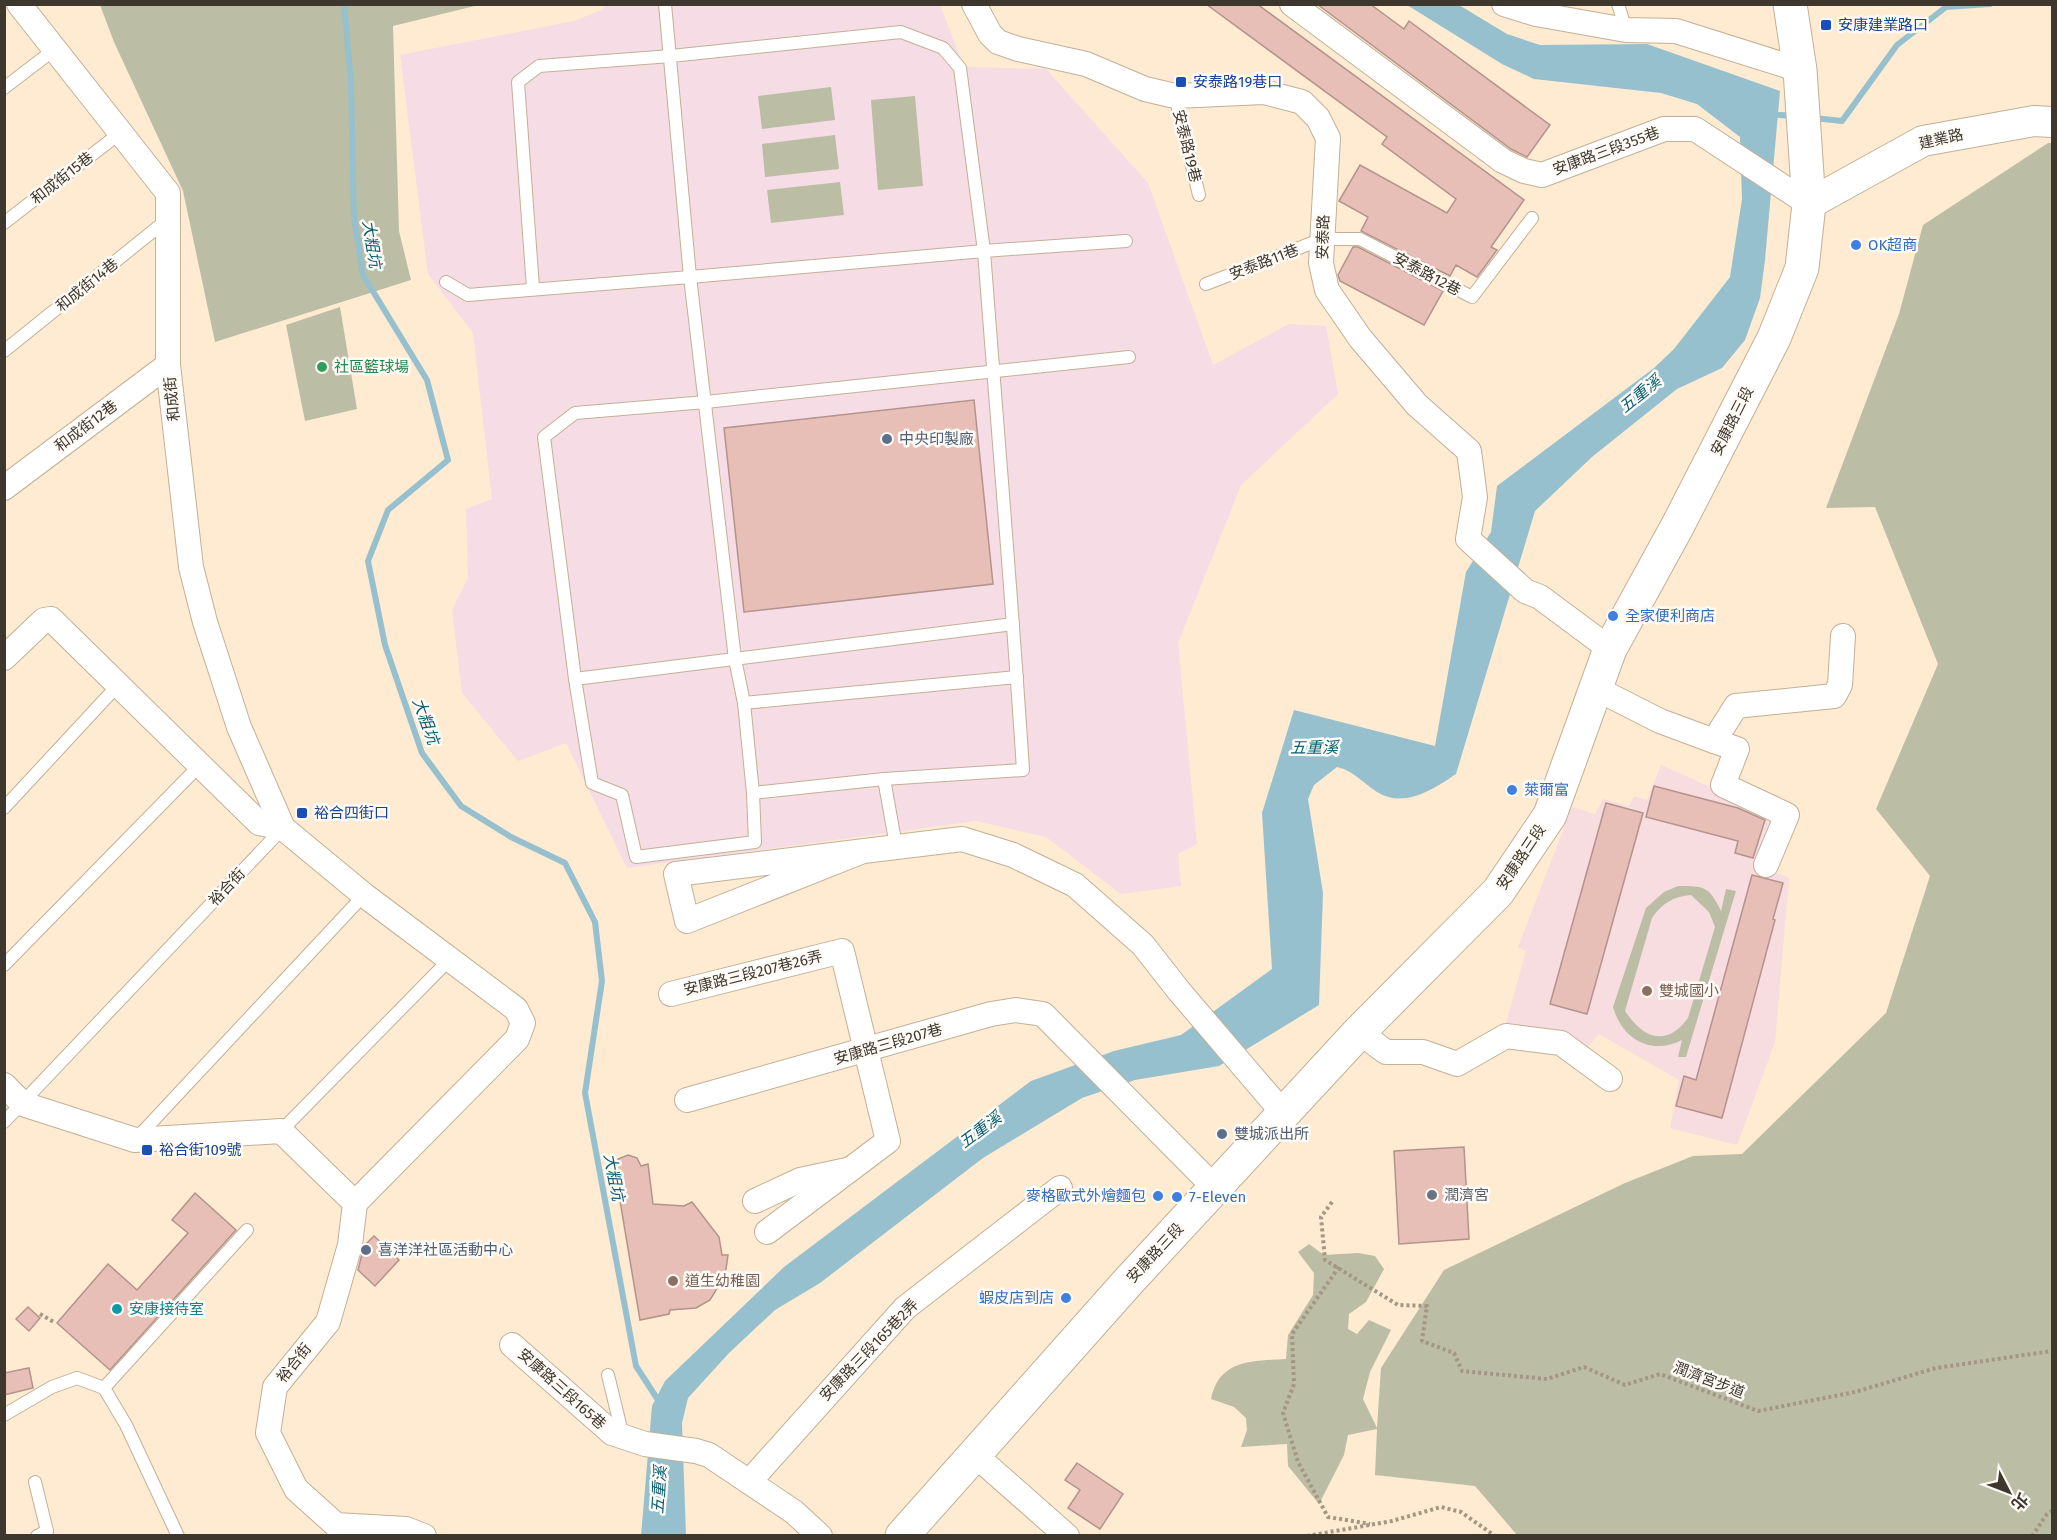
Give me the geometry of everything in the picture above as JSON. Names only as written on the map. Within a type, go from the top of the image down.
[{"type":"main road","name":"安康路三段","points":[[902,1536],[1215,1188],[1275,1103],[1359,1032],[1498,892],[1550,815],[1611,649],[1677,527],[1774,338],[1802,268],[1809,204],[1800,70],[1790,4]]},
{"type":"street","name":"和成街","points":[[19,4],[168,193],[168,365],[191,567],[205,622],[239,727],[283,828]]},
{"type":"street","name":"安泰路","points":[[974,4],[990,34],[998,42],[1018,49],[1086,64],[1145,89],[1175,96],[1264,92],[1302,102],[1318,118],[1328,138],[1321,263],[1327,290],[1360,338],[1417,405],[1469,451],[1475,497],[1468,539],[1525,591],[1540,597],[1611,649]]},
{"type":"street","name":"安康路三段355巷","points":[[1292,4],[1503,161],[1524,171],[1542,175],[1664,129],[1695,129],[1809,204]]},
{"type":"street","points":[[1504,4],[1536,14],[1626,30],[1676,31],[1800,70]]},
{"type":"street","name":"建業路","points":[[1809,204],[1923,141],[2034,121],[2052,122]]},
{"type":"street","name":"和成街12巷","points":[[5,488],[168,365]]},
{"type":"street","points":[[4,658],[44,620],[51,619],[259,823],[283,828],[364,895],[516,1009],[523,1023],[517,1039],[355,1203],[280,1131],[135,1140],[23,1104],[4,1084]]},
{"type":"street","points":[[1714,741],[1736,706],[1834,696],[1840,685],[1843,636]]},
{"type":"street","points":[[1595,688],[1660,721],[1737,749],[1723,784],[1787,815],[1766,865]]},
{"type":"street","points":[[863,851],[687,921],[676,874],[896,846],[962,839],[1013,855],[1075,885],[1143,945],[1179,991],[1275,1103]]},
{"type":"street","name":"安康路三段207巷26弄","points":[[671,994],[842,951],[868,1050]]},
{"type":"street","name":"安康路三段207巷","points":[[687,1100],[991,1014],[1016,1010],[1043,1014],[1215,1188]]},
{"type":"street","points":[[1359,1032],[1386,1052],[1423,1052],[1457,1064],[1506,1036],[1561,1043],[1610,1079]]},
{"type":"street","points":[[767,1232],[888,1141],[868,1050]]},
{"type":"street","points":[[755,1201],[800,1180],[855,1168]]},
{"type":"street","name":"安康路三段165巷2弄","points":[[749,1482],[905,1308],[1060,1188]]},
{"type":"street","name":"裕合街","points":[[355,1203],[350,1245],[328,1322],[275,1387],[268,1433],[296,1489],[336,1526],[406,1529],[424,1536]]},
{"type":"street","name":"安康路三段165巷","points":[[512,1345],[612,1433],[645,1444],[709,1455],[749,1482]]},
{"type":"street","points":[[975,1455],[1067,1536]]},
{"type":"street","points":[[749,1482],[794,1512],[820,1536]]},
{"type":"lane","points":[[665,4],[690,277],[706,402],[735,659],[744,703],[753,793],[755,842],[636,857],[622,795],[592,783],[575,679],[544,437],[575,413],[706,402],[1128,357]]},
{"type":"lane","points":[[1618,4],[1626,30]]},
{"type":"lane","points":[[533,288],[519,82],[539,66],[671,56],[901,32],[943,48],[960,68],[984,251],[1023,770],[884,779],[753,793]]},
{"type":"lane","points":[[4,88],[54,49]]},
{"type":"lane","name":"安泰路19巷","points":[[1175,96],[1199,195]]},
{"type":"lane","name":"和成街15巷","points":[[4,223],[120,133]]},
{"type":"lane","name":"安泰路12巷","points":[[1322,239],[1360,239],[1472,297],[1532,218]]},
{"type":"lane","name":"和成街14巷","points":[[4,351],[169,219]]},
{"type":"lane","name":"安泰路11巷","points":[[1206,284],[1322,239]]},
{"type":"lane","points":[[446,282],[468,296],[533,288],[1126,241]]},
{"type":"lane","points":[[575,679],[1013,624]]},
{"type":"lane","points":[[744,703],[1017,677]]},
{"type":"lane","points":[[4,808],[119,684]]},
{"type":"lane","points":[[4,965],[199,766]]},
{"type":"lane","points":[[884,779],[896,846]]},
{"type":"lane","name":"裕合街","points":[[4,1122],[283,828]]},
{"type":"lane","points":[[135,1140],[364,895]]},
{"type":"lane","points":[[280,1131],[449,960]]},
{"type":"lane","points":[[104,1388],[247,1230]]},
{"type":"lane","points":[[608,1375],[622,1437]]},
{"type":"lane","points":[[4,1415],[52,1387],[77,1378],[104,1388],[126,1425],[178,1536]]},
{"type":"lane","points":[[34,1482],[47,1531],[37,1536]]},
{"type":"path","name":"潤濟宮步道","points":[[1332,1202],[1321,1216],[1325,1260],[1398,1305],[1427,1306],[1422,1341],[1454,1353],[1462,1371],[1547,1379],[1584,1366],[1625,1386],[1660,1374],[1758,1411],[1855,1392],[1936,1368],[2052,1351]]},
{"type":"path","points":[[1339,1267],[1292,1334],[1294,1384],[1283,1413],[1298,1462],[1328,1516],[1370,1524]]},
{"type":"path","points":[[40,1314],[54,1322]]},
{"type":"path","points":[[1307,1536],[1392,1521],[1441,1507],[1461,1512],[1495,1536]]},
{"type":"path","points":[[2032,1536],[2047,1514],[2052,1511]]},
{"type":"shaded area","name":"中央印製廠","points":[[606,5],[940,5],[964,67],[1046,69],[1148,183],[1213,365],[1289,324],[1326,326],[1338,394],[1241,485],[1178,643],[1197,844],[1178,854],[1181,886],[1121,894],[1046,837],[976,821],[627,868],[566,743],[518,761],[462,693],[452,610],[468,578],[466,509],[492,499],[473,333],[428,274],[400,55],[574,21],[602,10]]},
{"type":"shaded area","name":"雙城國小","points":[[1661,765],[1775,816],[1757,864],[1789,878],[1775,1042],[1737,1145],[1670,1128],[1679,1080],[1599,1034],[1583,1052],[1504,1030],[1526,951],[1518,947],[1572,807],[1595,814],[1603,799],[1629,806],[1634,796],[1647,800]]},
{"type":"green space","points":[[100,5],[479,5],[393,26],[399,231],[411,280],[215,342],[183,191],[114,42]]},
{"type":"green space","points":[[831,87],[835,120],[762,129],[758,96]]},
{"type":"green space","points":[[915,96],[923,186],[878,190],[871,100]]},
{"type":"green space","points":[[835,135],[839,169],[765,177],[762,144]]},
{"type":"green space","points":[[2048,143],[2052,143],[2052,1535],[1517,1535],[1475,1486],[1375,1475],[1377,1429],[1348,1435],[1344,1455],[1319,1504],[1288,1466],[1287,1444],[1241,1447],[1247,1430],[1246,1418],[1234,1407],[1211,1399],[1221,1376],[1230,1369],[1261,1360],[1286,1359],[1288,1335],[1313,1295],[1314,1273],[1298,1252],[1309,1244],[1324,1255],[1358,1253],[1375,1256],[1384,1269],[1366,1302],[1349,1314],[1348,1329],[1357,1334],[1369,1320],[1391,1330],[1370,1372],[1363,1399],[1377,1428],[1381,1368],[1444,1270],[1625,1183],[1693,1156],[1742,1154],[1886,1013],[1930,876],[1876,809],[1938,664],[1875,507],[1826,508],[1899,314],[1923,225]]},
{"type":"green space","points":[[840,182],[844,215],[771,223],[767,190]]},
{"type":"green space","name":"社區籃球場","points":[[340,307],[357,409],[305,421],[286,325]]},
{"type":"green space","points":[[1678,886],[1700,887],[1709,892],[1721,911],[1726,889],[1736,891],[1686,1057],[1678,1057],[1682,1040],[1659,1046],[1639,1042],[1623,1028],[1613,1007],[1646,908],[1664,892]],"holes":[[[1691,895],[1709,912],[1715,927],[1688,1018],[1680,1027],[1663,1036],[1647,1033],[1639,1028],[1625,1011],[1652,918],[1668,902]]]},
{"type":"water","name":"五重溪","points":[[1407,5],[1459,5],[1507,34],[1540,45],[1647,44],[1780,91],[1760,298],[1745,340],[1722,368],[1677,389],[1592,457],[1535,511],[1456,774],[1428,791],[1408,798],[1387,797],[1348,771],[1337,767],[1314,785],[1308,799],[1323,893],[1319,1005],[1219,1066],[1135,1080],[1082,1098],[983,1158],[820,1283],[775,1310],[729,1353],[688,1398],[682,1423],[686,1535],[641,1536],[652,1406],[665,1381],[784,1267],[1031,1081],[1114,1051],[1181,1035],[1272,969],[1262,813],[1294,710],[1435,746],[1466,572],[1491,532],[1497,486],[1654,368],[1674,349],[1730,277],[1742,199],[1740,137],[1697,104],[1661,93],[1534,79],[1502,64]]},
{"type":"building","points":[[1206,4],[1257,4],[1524,200],[1491,247],[1497,250],[1477,277],[1456,265],[1450,276],[1361,231],[1368,217],[1339,201],[1360,165],[1447,213],[1456,199],[1382,144],[1387,137]]},
{"type":"building","points":[[1317,4],[1370,4],[1404,29],[1409,21],[1550,125],[1527,157],[1511,149]]},
{"type":"building","points":[[1353,247],[1358,247],[1443,291],[1424,325],[1340,281],[1338,275]]},
{"type":"building","points":[[974,400],[993,584],[744,612],[724,428]]},
{"type":"building","points":[[1654,786],[1738,808],[1765,820],[1753,858],[1735,853],[1738,841],[1646,817]]},
{"type":"building","points":[[1606,803],[1643,813],[1587,1014],[1550,1004]]},
{"type":"building","points":[[1752,875],[1783,883],[1722,1118],[1676,1106],[1684,1076],[1696,1080]]},
{"type":"building","name":"潤濟宮","points":[[1464,1147],[1469,1239],[1399,1244],[1394,1151]]},
{"type":"building","points":[[628,1155],[637,1158],[641,1166],[648,1164],[653,1204],[684,1206],[692,1202],[719,1237],[722,1255],[728,1255],[726,1269],[715,1292],[710,1300],[696,1308],[670,1310],[669,1314],[640,1320],[614,1165],[618,1159]]},
{"type":"building","points":[[195,1193],[236,1230],[110,1370],[57,1323],[108,1264],[137,1290],[188,1233],[172,1220]]},
{"type":"building","points":[[374,1236],[399,1260],[375,1286],[358,1270],[364,1246]]},
{"type":"building","points":[[28,1307],[40,1318],[29,1331],[16,1319]]},
{"type":"building","points":[[29,1368],[33,1388],[4,1395],[4,1373]]},
{"type":"building","points":[[1077,1463],[1123,1494],[1100,1529],[1068,1508],[1080,1490],[1065,1480]]},
{"type":"waterway","name":"大粗坑","points":[[344,4],[351,83],[354,218],[363,275],[427,380],[448,460],[388,510],[368,561],[385,645],[422,753],[461,806],[511,837],[565,863],[595,922],[602,981],[585,1093],[636,1366],[660,1403]]},
{"type":"waterway","points":[[1814,118],[1842,121],[1897,45],[1946,7],[1990,4]]},
{"type":"waterway","points":[[1770,114],[1792,116]]},
{"type":"place","name":"安康建業路口","points":[[1826,25]]},
{"type":"place","name":"安泰路19巷口","points":[[1181,82]]},
{"type":"place","name":"OK超商","points":[[1856,245]]},
{"type":"place","name":"社區籃球場","points":[[322,367]]},
{"type":"place","name":"中央印製廠","points":[[887,439]]},
{"type":"place","name":"全家便利商店","points":[[1613,616]]},
{"type":"place","name":"萊爾富","points":[[1512,790]]},
{"type":"place","name":"裕合四街口","points":[[302,813]]},
{"type":"place","name":"雙城國小","points":[[1647,991]]},
{"type":"place","name":"雙城派出所","points":[[1222,1134]]},
{"type":"place","name":"裕合街109號","points":[[147,1150]]},
{"type":"place","name":"潤濟宮","points":[[1432,1195]]},
{"type":"place","name":"麥格歐式外燴麵包","points":[[1158,1196]]},
{"type":"place","name":"7-Eleven","points":[[1177,1197]]},
{"type":"place","name":"喜洋洋社區活動中心","points":[[366,1250]]},
{"type":"place","name":"道生幼稚園","points":[[673,1281]]},
{"type":"place","name":"蝦皮店到店","points":[[1066,1298]]},
{"type":"place","name":"安康接待室","points":[[117,1309]]}]
